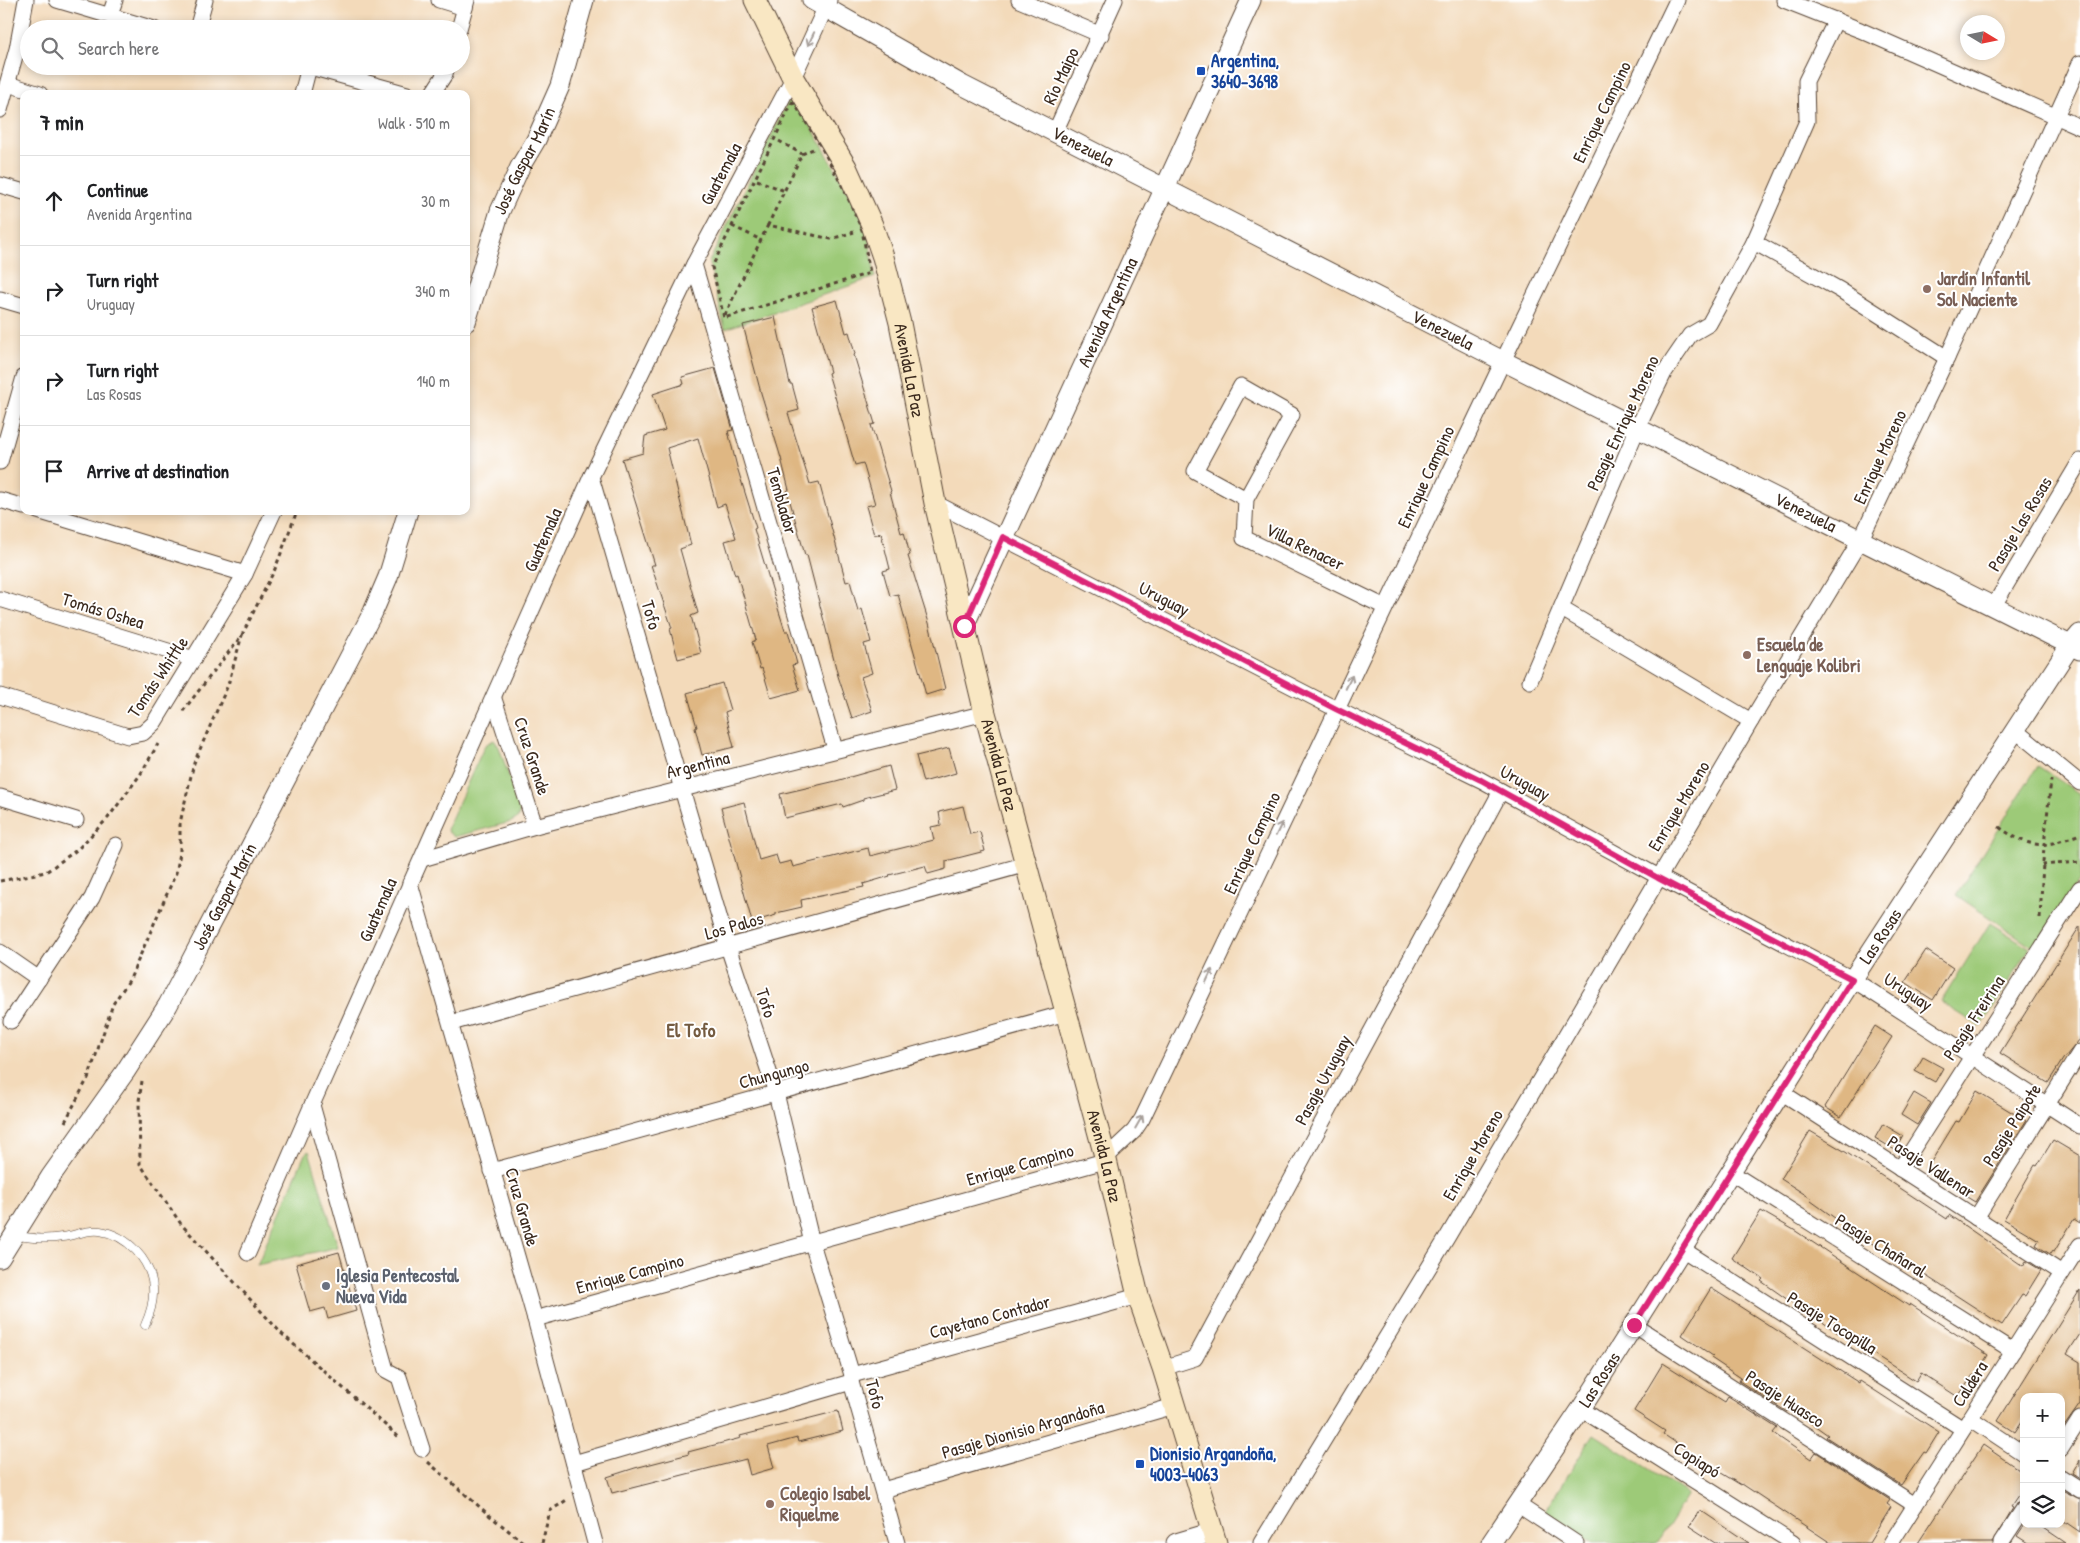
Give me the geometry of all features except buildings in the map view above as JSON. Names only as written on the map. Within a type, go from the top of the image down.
[{"type":"main road","name":"Avenida La Paz","points":[[755,0],[794,78],[846,167],[872,225],[883,257],[900,323],[935,503],[985,713],[1105,1156],[1138,1296],[1163,1368],[1215,1538]]},
{"type":"street","points":[[22,20],[26,0]]},
{"type":"street","points":[[57,0],[124,20]]},
{"type":"street","points":[[110,16],[115,0]]},
{"type":"street","points":[[199,20],[205,0]]},
{"type":"street","points":[[439,0],[466,4],[461,20]]},
{"type":"street","name":"José Gaspar Marín","points":[[470,309],[500,211],[520,167],[536,140],[560,86],[584,0]]},
{"type":"street","name":"Río Maipo","points":[[1019,0],[1101,35]]},
{"type":"street","name":"Río Maipo","points":[[1055,132],[1101,35],[1115,0]]},
{"type":"street","name":"Avenida Argentina","points":[[964,626],[1003,537],[1166,189],[1251,0]]},
{"type":"street","name":"Enrique Campino","points":[[535,1319],[1101,1162],[1105,1156],[1134,1131],[1142,1119],[1336,709],[1677,0]]},
{"type":"street","points":[[1784,0],[1836,20],[2080,127]]},
{"type":"street","name":"Guatemala","points":[[248,1254],[410,883],[494,699],[591,477],[694,264],[794,78],[822,3]]},
{"type":"street","name":"Venezuela","points":[[822,3],[962,85],[1993,607],[2077,643]]},
{"type":"street","name":"Pasaje Enrique Moreno","points":[[1530,681],[1638,427],[1664,373],[1690,335],[1709,324],[1754,242],[1807,121],[1806,81],[1836,20]]},
{"type":"street","points":[[0,110],[8,84],[20,28]]},
{"type":"street","name":"Enrique Moreno","points":[[1261,1543],[1448,1236],[1751,720],[1861,540],[1947,358],[2080,63]]},
{"type":"street","points":[[303,90],[306,75]]},
{"type":"street","points":[[337,75],[392,90]]},
{"type":"street","points":[[435,90],[444,75]]},
{"type":"street","points":[[8,84],[27,90]]},
{"type":"street","points":[[0,184],[20,191]]},
{"type":"street","points":[[1754,242],[1840,290],[1947,358]]},
{"type":"street","name":"Temblador","points":[[694,264],[835,749]]},
{"type":"street","points":[[0,299],[20,305]]},
{"type":"street","name":"Villa Renacer","points":[[1246,499],[1194,471],[1241,386],[1292,415],[1246,499],[1244,538],[1385,607]]},
{"type":"street","points":[[0,462],[20,404]]},
{"type":"street","name":"Pasaje Las Rosas","points":[[1993,607],[2080,461]]},
{"type":"street","name":"Tofo","points":[[591,477],[728,947],[776,1093],[812,1243],[852,1378],[897,1543]]},
{"type":"street","points":[[0,500],[20,506]]},
{"type":"street","name":"Uruguay","points":[[935,503],[1336,709],[1501,791],[1658,878],[1852,979],[2080,1126]]},
{"type":"street","points":[[51,515],[245,574]]},
{"type":"street","name":"Tomás Whittle","points":[[0,696],[128,736],[143,733],[154,723],[245,574],[272,515]]},
{"type":"street","name":"José Gaspar Marín","points":[[0,1258],[52,1176],[138,1053],[168,1006],[373,612],[388,577],[407,515]]},
{"type":"street","name":"Tomás Oshea","points":[[0,599],[194,660]]},
{"type":"street","points":[[1562,609],[1751,720]]},
{"type":"street","name":"Las Rosas","points":[[1491,1543],[1581,1409],[1852,979],[2016,731],[2077,643]]},
{"type":"street","name":"Cruz Grande","points":[[494,699],[535,826]]},
{"type":"street","name":"Argentina","points":[[422,859],[535,826],[835,749],[985,713]]},
{"type":"street","points":[[2016,731],[2080,783]]},
{"type":"street","name":"Pasaje Uruguay","points":[[1163,1368],[1195,1358],[1501,791]]},
{"type":"street","points":[[0,798],[76,820]]},
{"type":"street","points":[[11,1021],[92,898],[116,845]]},
{"type":"street","name":"Los Palos","points":[[451,1023],[1027,864]]},
{"type":"street","name":"Cruz Grande","points":[[410,883],[535,1319],[595,1543]]},
{"type":"street","name":"Pasaje Freirina","points":[[1900,1170],[2080,888]]},
{"type":"street","points":[[0,952],[39,979]]},
{"type":"street","name":"Chungungo","points":[[492,1171],[1066,1013]]},
{"type":"street","name":"Pasaje Paipote","points":[[1976,1218],[2080,1052]]},
{"type":"street","name":"Pasaje Vallenar","points":[[1781,1092],[2062,1273]]},
{"type":"street","points":[[312,1105],[386,1370],[399,1377],[422,1453]]},
{"type":"street","name":"Pasaje Chañaral","points":[[1730,1172],[2013,1351]]},
{"type":"street","name":"Caldera","points":[[1891,1543],[2080,1245]]},
{"type":"street","name":"Pasaje Tocopilla","points":[[1682,1249],[1967,1424],[2020,1452]]},
{"type":"street","name":"Cayetano Contador","points":[[574,1463],[852,1378],[1138,1296]]},
{"type":"street","name":"Pasaje Huasco","points":[[1634,1325],[1915,1505]]},
{"type":"street","name":"Pasaje Dionisio Argandoña","points":[[883,1490],[1174,1406]]},
{"type":"street","name":"Copiapó","points":[[1581,1409],[1793,1543]]},
{"type":"street","points":[[2065,1443],[2080,1419]]},
{"type":"street","points":[[2065,1481],[2080,1490]]},
{"type":"street","points":[[1517,1504],[1576,1543]]},
{"type":"street","points":[[2001,1543],[2020,1514]]},
{"type":"street","points":[[1176,1543],[1215,1538]]},
{"type":"lane","points":[[14,1236],[47,1239],[98,1231],[125,1241],[148,1266],[154,1289],[151,1312],[145,1325]]},
{"type":"path","points":[[724,318],[712,267],[793,102],[820,145],[844,189],[862,230],[831,239],[768,225]]},
{"type":"path","points":[[775,138],[802,154]]},
{"type":"path","points":[[724,318],[802,154],[820,145]]},
{"type":"path","points":[[755,179],[785,191]]},
{"type":"path","points":[[732,226],[761,240]]},
{"type":"path","points":[[724,318],[870,273]]},
{"type":"path","points":[[64,1124],[89,1076],[113,1004],[130,979],[176,873],[180,853],[180,823],[194,763],[228,685],[242,636]]},
{"type":"path","points":[[2038,953],[2042,865],[2054,762]]},
{"type":"path","points":[[1999,827],[2018,840],[2044,845],[2059,842],[2080,834]]},
{"type":"path","points":[[2042,865],[2080,862]]},
{"type":"path","points":[[138,1053],[142,1076],[139,1101],[140,1164],[181,1224],[282,1334],[407,1444]]},
{"type":"path","points":[[422,1453],[488,1515],[524,1543]]},
{"type":"path","points":[[542,1543],[550,1511],[581,1491]]},
{"type":"green space","points":[[792,93],[856,205],[868,232],[875,277],[725,329],[709,262]]},
{"type":"green space","points":[[494,740],[499,747],[520,809],[518,818],[511,822],[454,837],[447,831],[448,826],[485,745]]},
{"type":"green space","points":[[2038,766],[2080,794],[2080,880],[2036,949],[1956,895]]},
{"type":"green space","points":[[1990,923],[2030,948],[1981,1027],[1941,1002]]},
{"type":"green space","points":[[309,1151],[338,1247],[257,1265],[305,1154]]},
{"type":"green space","points":[[1594,1434],[1688,1494],[1657,1543],[1592,1543],[1544,1512]]},
{"type":"place","name":"Argentina, 3640-3698","points":[[1201,71]]},
{"type":"place","name":"Jardín Infantil Sol Naciente","points":[[1927,289]]},
{"type":"place","name":"Escuela de Lenguaje Kolibri","points":[[1747,655]]},
{"type":"place","name":"Iglesia Pentecostal Nueva Vida","points":[[326,1286]]},
{"type":"place","name":"Dionisio Argandoña, 4003-4063","points":[[1140,1464]]},
{"type":"place","name":"Colegio Isabel Riquelme","points":[[770,1504]]},
{"type":"district","name":"El Tofo","points":[[691,1030]]},
{"type":"route","points":[[964,626],[1003,537],[1336,709],[1481,780],[1658,878],[1852,979],[1634,1325]]}]
